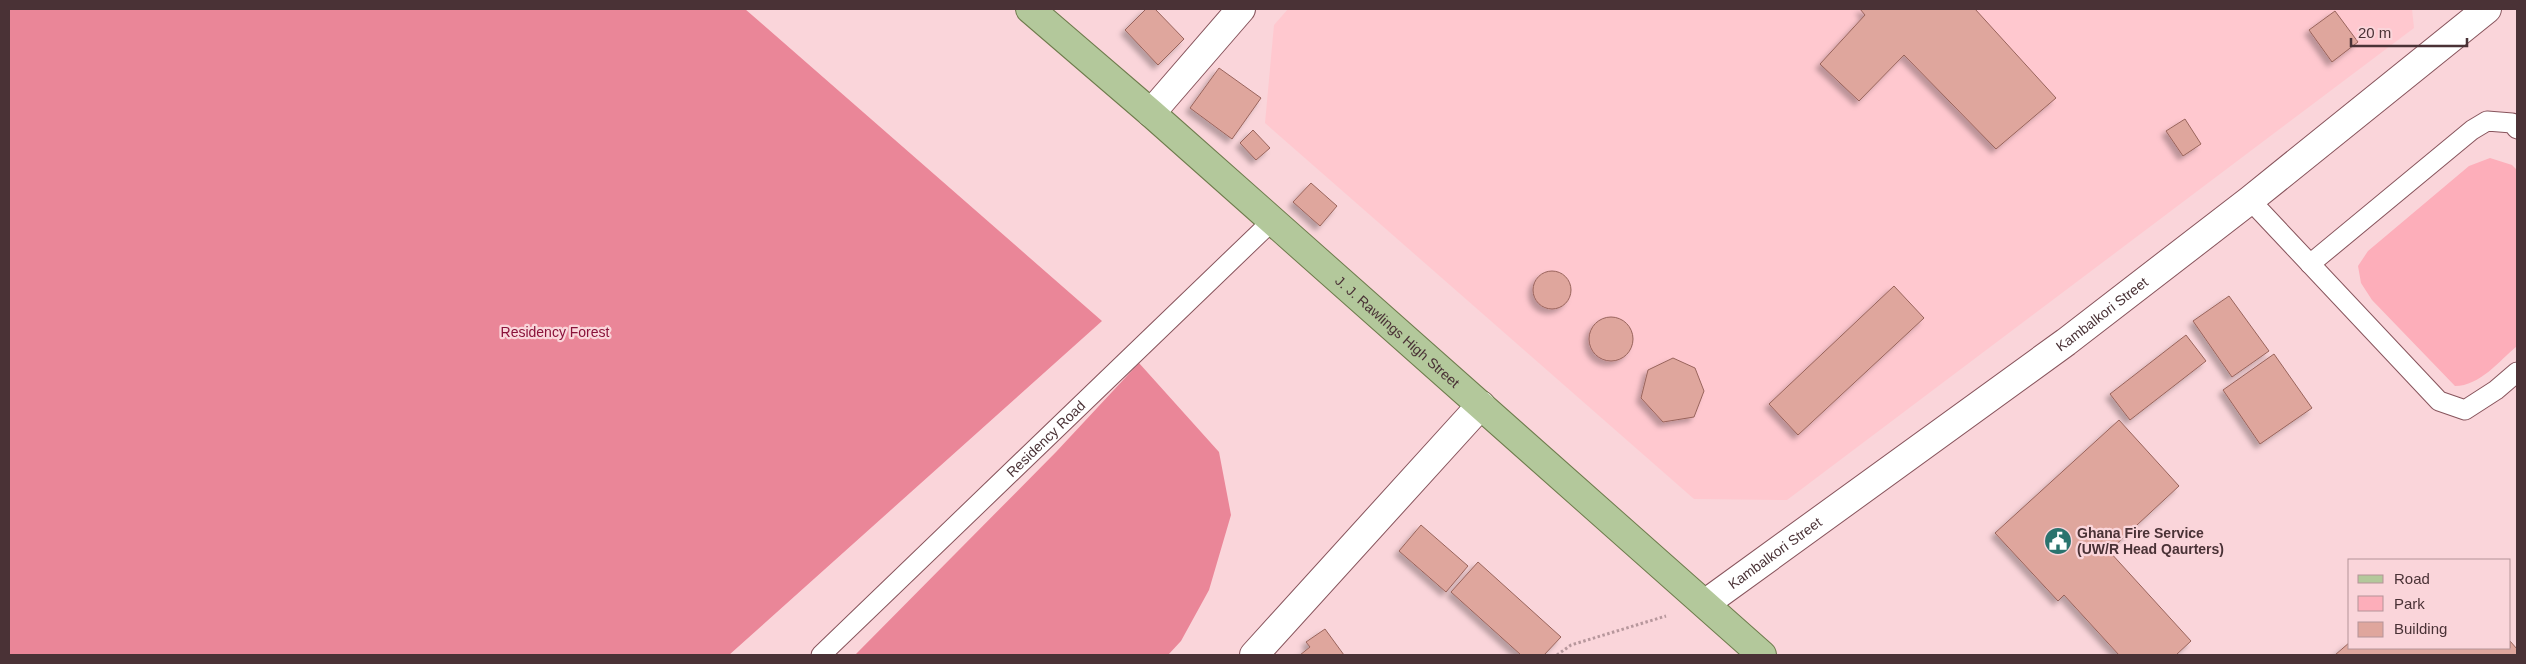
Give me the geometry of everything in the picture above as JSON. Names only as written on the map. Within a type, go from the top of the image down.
[{"type":"main road","name":"J. J. Rawlings High Street","points":[[1030,9],[1152,113],[1706,603],[1762,655]]},
{"type":"street","points":[[1152,113],[1241,9]]},
{"type":"street","name":"Kambalkori Street","points":[[1706,603],[2066,342],[2250,200],[2487,9]]},
{"type":"street","points":[[1254,655],[1481,405]]},
{"type":"lane","points":[[2310,264],[2472,130],[2487,121],[2512,123],[2517,129]]},
{"type":"lane","points":[[2250,200],[2438,401],[2465,410],[2496,390],[2517,372]]},
{"type":"lane","name":"Residency Road","points":[[821,655],[1272,221]]},
{"type":"path","points":[[1557,655],[1571,645],[1706,603]]},
{"type":"shaded area","points":[[1288,9],[2412,9],[2414,28],[1787,500],[1694,499],[1265,123],[1274,25]]},
{"type":"green space","name":"Residency Forest","points":[[9,9],[745,9],[1102,321],[729,655],[9,655]]},
{"type":"green space","points":[[2490,158],[2512,165],[2517,170],[2517,346],[2489,372],[2473,382],[2455,386],[2372,300],[2361,283],[2358,266],[2368,251],[2469,166]]},
{"type":"green space","points":[[1139,363],[1219,452],[1231,515],[1209,590],[1181,641],[1168,655],[855,655],[1056,452]]},
{"type":"building","points":[[1146,9],[1155,9],[1184,39],[1158,65],[1125,30]]},
{"type":"building","points":[[1860,9],[1975,9],[2056,98],[1996,149],[1904,55],[1859,101],[1820,64],[1865,15]]},
{"type":"building","points":[[2335,11],[2358,42],[2332,62],[2309,30]]},
{"type":"building","points":[[1219,68],[1261,98],[1232,139],[1190,108]]},
{"type":"building","points":[[2185,119],[2201,144],[2183,156],[2166,131]]},
{"type":"building","points":[[1253,130],[1270,148],[1256,160],[1240,143]]},
{"type":"building","points":[[1311,183],[1337,206],[1320,226],[1293,202]]},
{"type":"building","points":[[1552,271],[1566,276],[1571,290],[1566,304],[1552,309],[1538,304],[1533,290],[1538,276]]},
{"type":"building","points":[[1894,286],[1924,318],[1798,435],[1769,404]]},
{"type":"building","points":[[2229,296],[2269,351],[2232,377],[2193,321]]},
{"type":"building","points":[[1611,317],[1623,321],[1629,327],[1633,339],[1629,351],[1623,357],[1611,361],[1599,357],[1593,351],[1589,339],[1593,327],[1599,321]]},
{"type":"building","points":[[2186,335],[2206,361],[2130,420],[2110,394]]},
{"type":"building","points":[[2274,354],[2312,408],[2260,444],[2223,390]]},
{"type":"building","points":[[1673,358],[1695,368],[1704,391],[1694,417],[1663,422],[1641,398],[1648,370]]},
{"type":"building","points":[[2119,420],[2179,486],[2109,551],[2191,641],[2176,655],[2119,655],[2064,595],[2058,601],[1995,533]]},
{"type":"building","points":[[1421,525],[1468,566],[1446,592],[1399,551]]},
{"type":"building","points":[[1478,562],[1561,637],[1544,655],[1521,655],[1451,592]]},
{"type":"building","points":[[1325,629],[1344,655],[1300,655],[1310,647],[1306,642]]},
{"type":"building","points":[[2511,642],[2517,649],[2517,655],[2335,655],[2348,644],[2348,649],[2511,649]]},
{"type":"place","name":"Ghana Fire Service (UW/R Head Qaurters)","points":[[2058,541]]}]
